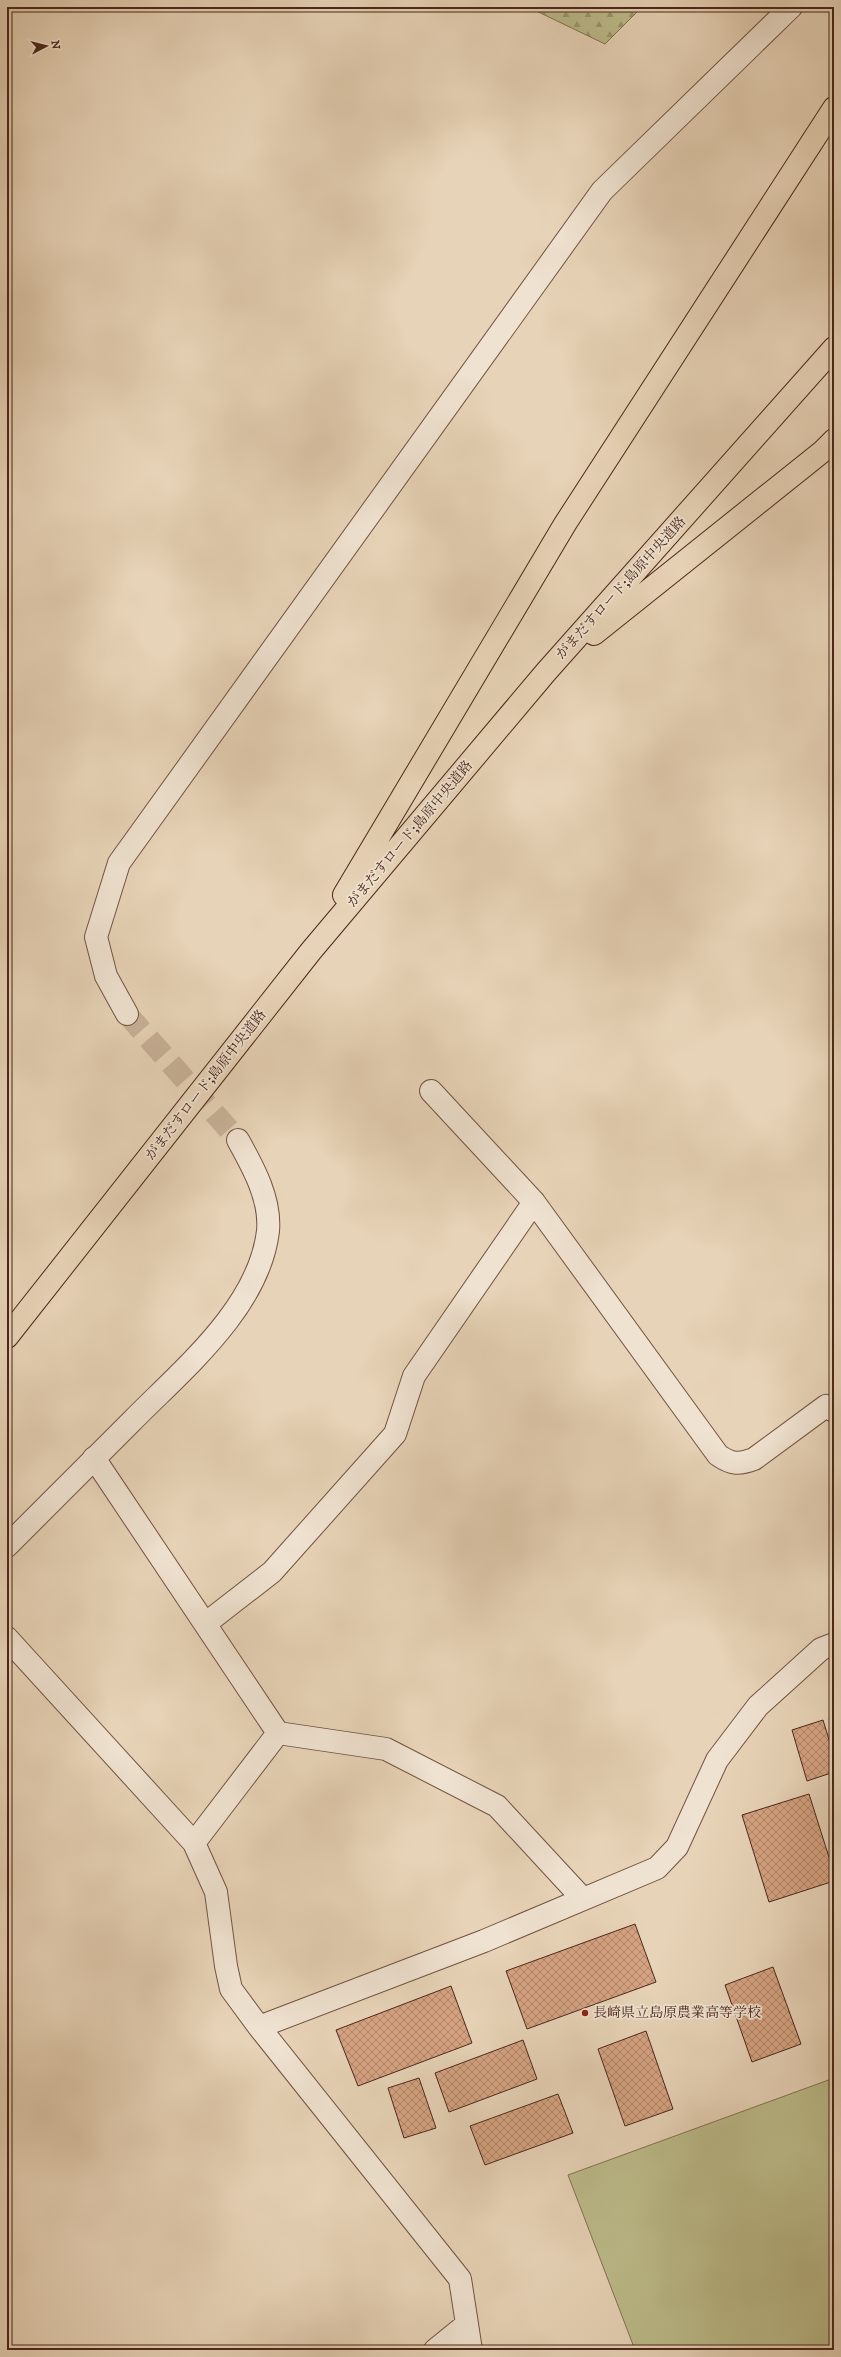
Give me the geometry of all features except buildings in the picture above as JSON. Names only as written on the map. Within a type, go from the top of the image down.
[{"type":"highway","points":[[311,951],[565,524],[834,108]]},
{"type":"highway","name":"がまだすロード;島原中央道路","points":[[7,1337],[311,951],[546,672],[834,348]]},
{"type":"highway","points":[[546,672],[823,451],[834,440]]},
{"type":"street","points":[[127,1014],[106,976],[96,937],[119,863],[602,191],[791,7]]},
{"type":"street","points":[[431,1090],[534,1202],[718,1455],[730,1463],[742,1463],[754,1459],[826,1406],[834,1411]]},
{"type":"street","points":[[7,1546],[220,1331],[252,1282],[262,1256],[268,1230],[266,1204],[256,1173],[238,1140]]},
{"type":"street","points":[[205,1624],[272,1572],[395,1434],[414,1376],[534,1202]]},
{"type":"street","points":[[94,1458],[278,1733],[386,1749],[497,1806],[582,1899]]},
{"type":"street","points":[[7,1638],[194,1843],[216,1892],[226,1966],[231,1989],[259,2027],[460,2279],[471,2350]]},
{"type":"street","points":[[259,2027],[484,1941],[657,1868],[677,1847],[717,1760],[758,1706],[821,1649],[834,1644]]},
{"type":"street","points":[[194,1843],[278,1733]]},
{"type":"street","points":[[435,2350],[467,2324]]},
{"type":"green space","points":[[528,7],[642,7],[605,44]]},
{"type":"green space","points":[[834,2078],[834,2350],[635,2350],[568,2175]]},
{"type":"tunnel","points":[[127,1014],[238,1140]]},
{"type":"place","name":"長崎県立島原農業高等学校","points":[[585,2013]]}]
